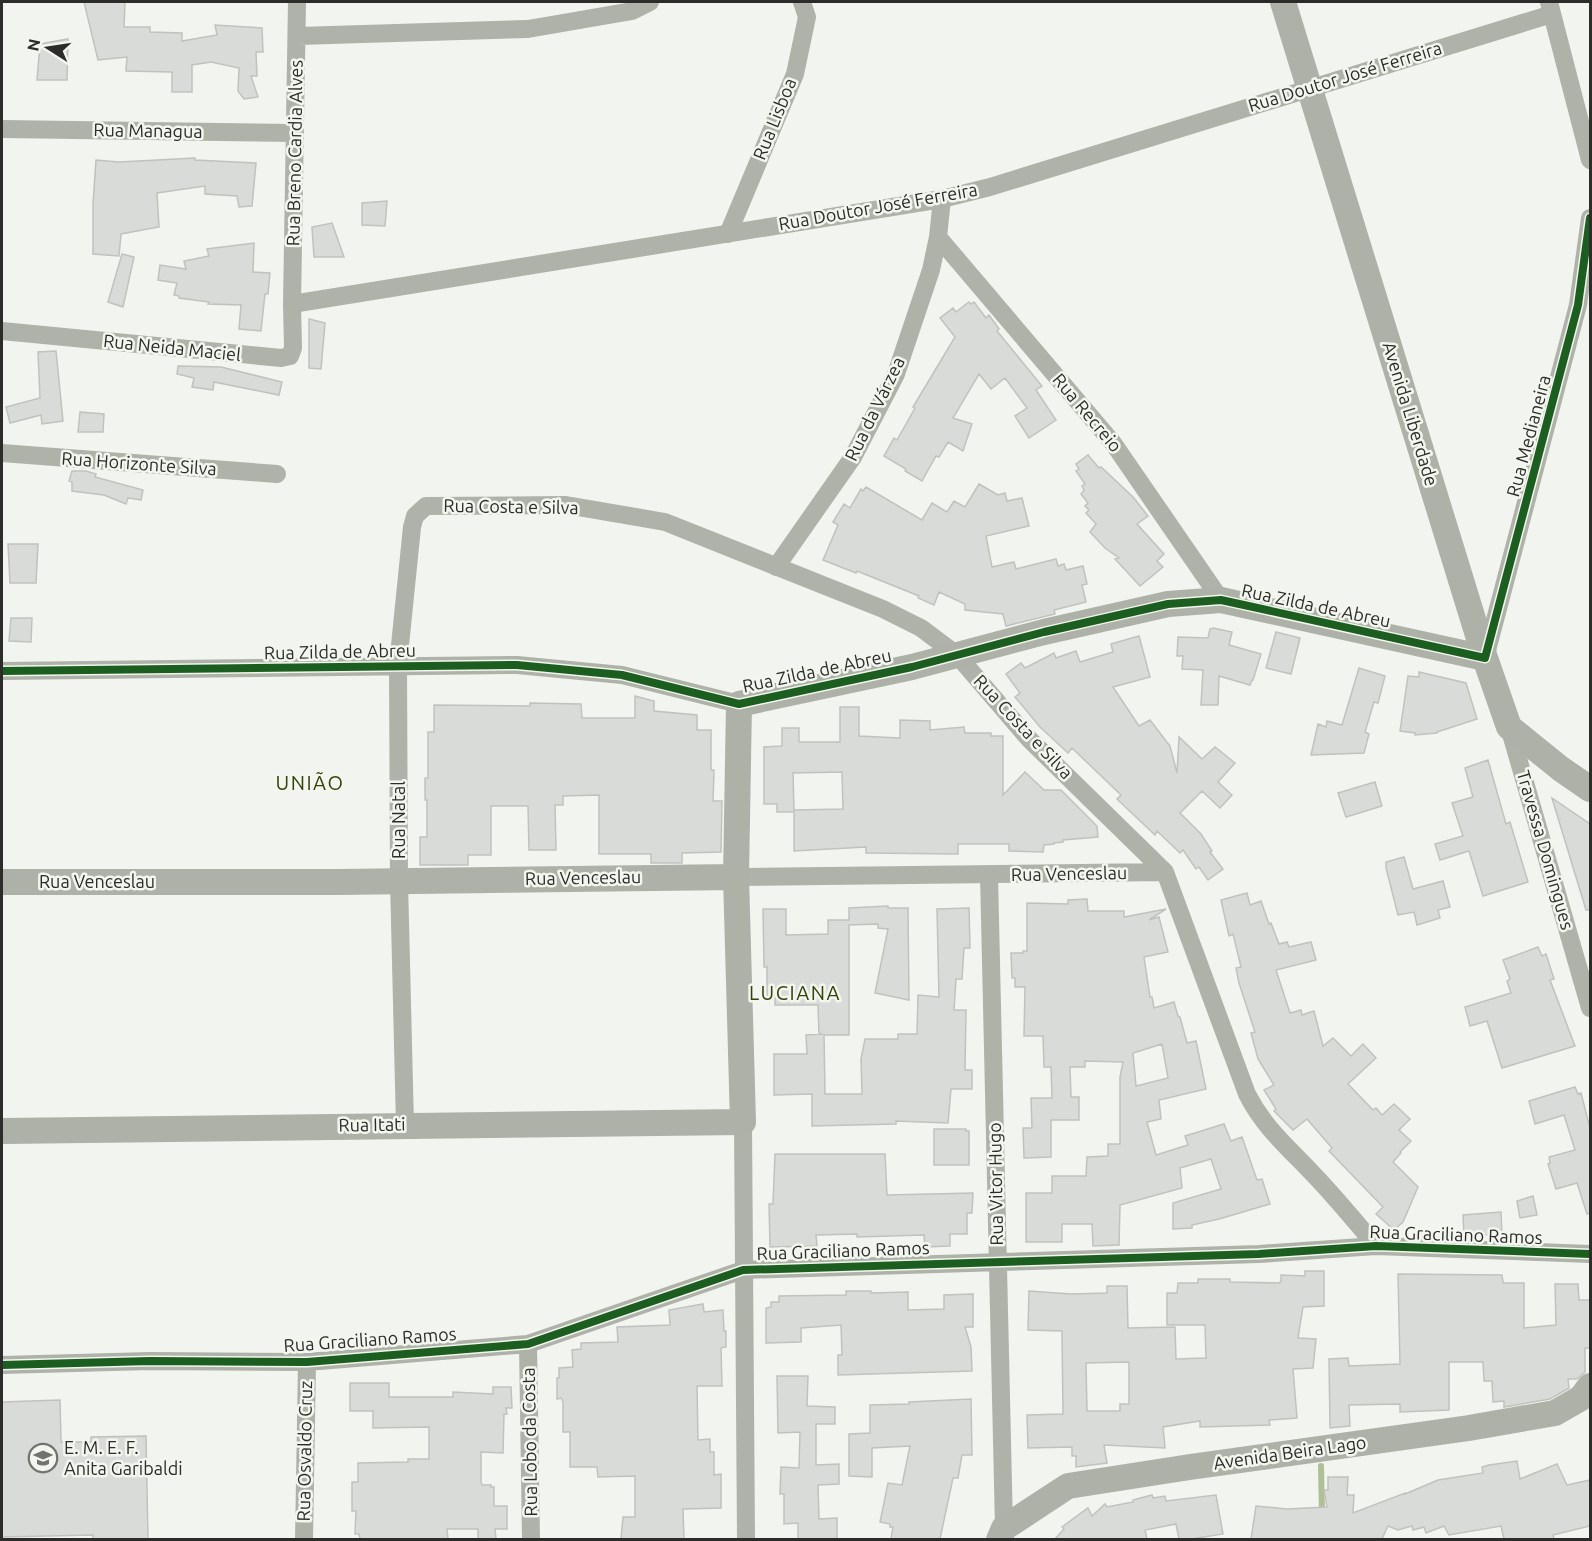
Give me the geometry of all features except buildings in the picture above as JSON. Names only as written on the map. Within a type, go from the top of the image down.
[{"type":"street","name":"Rua Breno Cardia Alves","points":[[292,303],[297,2]]},
{"type":"street","points":[[298,36],[528,29],[632,10],[650,2]]},
{"type":"street","name":"Rua Lisboa","points":[[728,234],[795,74],[807,16],[802,2]]},
{"type":"street","name":"Avenida Liberdade","points":[[1283,2],[1485,658],[1509,727]]},
{"type":"street","points":[[1550,8],[1590,160]]},
{"type":"street","name":"Rua Doutor José Ferreira","points":[[292,303],[728,234],[942,198],[990,187],[1310,87],[1550,8]]},
{"type":"street","name":"Rua Managua","points":[[2,129],[294,134]]},
{"type":"street","name":"Rua da Várzea","points":[[776,567],[853,457],[896,374],[931,270],[938,237],[942,198]]},
{"type":"street","name":"Rua Medianeira","points":[[1485,658],[1578,305],[1590,218]]},
{"type":"street","name":"Rua Recreio","points":[[938,237],[1113,443],[1221,600]]},
{"type":"street","name":"Rua Neida Maciel","points":[[2,332],[281,358],[290,356],[293,348],[292,303]]},
{"type":"street","name":"Rua Horizonte Silva","points":[[2,453],[278,474]]},
{"type":"street","name":"Rua Costa e Silva","points":[[415,516],[426,506],[566,505],[664,522],[883,609],[921,628],[957,655],[1029,739],[1165,872],[1247,1094],[1256,1112],[1317,1177],[1376,1246]]},
{"type":"street","name":"Rua Natal","points":[[405,1125],[399,881],[398,665],[415,516]]},
{"type":"street","name":"Rua Zilda de Abreu","points":[[2,671],[517,665],[622,675],[739,704],[912,667],[1044,632],[1168,604],[1221,600],[1485,658]]},
{"type":"street","points":[[739,704],[736,877],[743,1122],[746,1539]]},
{"type":"street","points":[[1509,727],[1590,789]]},
{"type":"street","name":"Travessa Domingues","points":[[1509,727],[1590,1008]]},
{"type":"street","name":"Rua Venceslau","points":[[2,882],[399,881],[1165,872]]},
{"type":"street","name":"Rua Vitor Hugo","points":[[989,875],[1002,1534]]},
{"type":"street","name":"Rua Itati","points":[[2,1131],[743,1122]]},
{"type":"street","name":"Rua Graciliano Ramos","points":[[2,1365],[150,1361],[307,1362],[528,1344],[743,1270],[1258,1254],[1376,1246],[1590,1254]]},
{"type":"street","name":"Rua Lobo da Costa","points":[[528,1344],[531,1539]]},
{"type":"street","name":"Rua Osvaldo Cruz","points":[[304,1539],[307,1362]]},
{"type":"street","name":"Avenida Beira Lago","points":[[1002,1534],[1068,1486],[1469,1428],[1555,1413],[1581,1398],[1590,1386]]},
{"type":"waterway","points":[[1321,1466],[1322,1514]]},
{"type":"cycle path","points":[[2,671],[517,665],[622,675],[739,704],[912,667],[1044,632],[1168,604],[1221,600],[1485,658],[1578,305],[1590,218]]},
{"type":"cycle path","points":[[2,1365],[150,1361],[307,1362],[528,1344],[743,1270],[1259,1254],[1376,1246],[1590,1254]]},
{"type":"place","name":"E. M. E. F. Anita Garibaldi","points":[[43,1458]]},
{"type":"district","name":"UNIÃO","points":[[310,783]]},
{"type":"district","name":"LUCIANA","points":[[795,993]]}]
